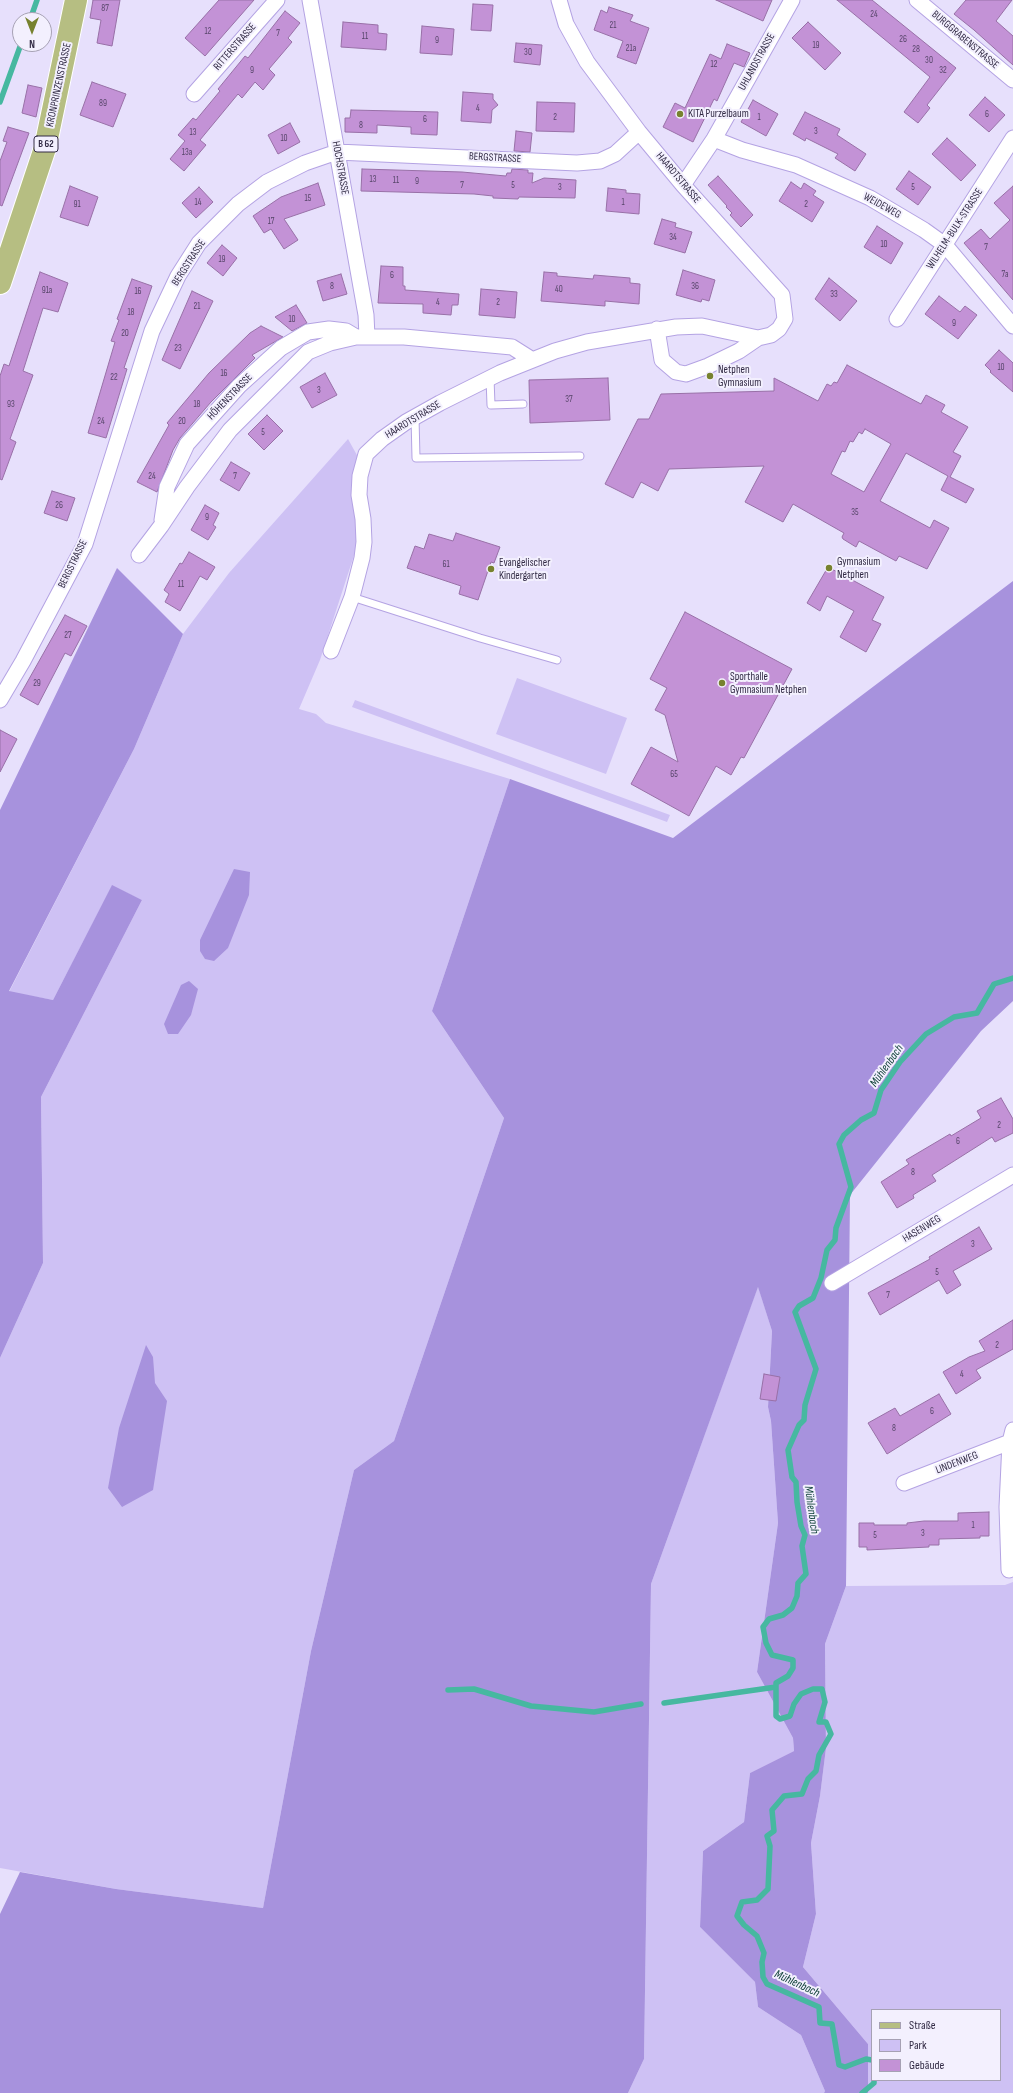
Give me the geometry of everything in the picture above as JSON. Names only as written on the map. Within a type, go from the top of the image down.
[{"type":"main road","name":"KRONPRINZENSTRASSE","points":[[0,283],[45,148],[76,0]]},
{"type":"street","name":"RITTERSTRASSE","points":[[194,94],[277,0]]},
{"type":"street","name":"HOCHSTRASSE","points":[[310,0],[366,315],[361,337]]},
{"type":"street","name":"HAARDTSTRASSE","points":[[559,0],[566,24],[587,62],[639,132],[683,184],[782,295],[785,319],[779,329],[772,335],[758,338],[739,351],[708,366],[686,374],[676,372],[662,360],[657,329]]},
{"type":"street","name":"UHLANDSTRASSE","points":[[683,184],[714,140],[792,0]]},
{"type":"street","name":"BURGGRABENSTRASSE","points":[[917,0],[1013,80]]},
{"type":"street","name":"BERGSTRASSE","points":[[0,700],[23,661],[85,544],[152,331],[178,276],[199,243],[238,204],[267,182],[306,164],[338,152],[577,163],[600,161],[615,154],[639,132]]},
{"type":"street","name":"WILHELM-BULK-STRASSE","points":[[897,319],[1013,138]]},
{"type":"street","name":"WEIDEWEG","points":[[714,140],[742,150],[796,165],[848,188],[890,210],[945,245],[1013,326]]},
{"type":"street","name":"HAARDTSTRASSE","points":[[331,651],[352,597],[362,558],[364,542],[363,519],[359,495],[360,476],[366,454],[382,439],[415,417],[490,378],[531,359],[587,342],[657,329],[702,326],[758,338]]},
{"type":"street","name":"HÖHENSTRASSE","points":[[161,526],[167,487],[186,444],[239,386],[281,348],[308,332],[329,329],[346,331],[361,337]]},
{"type":"street","name":"HÖHENSTRASSE","points":[[139,555],[161,526],[186,487],[230,430],[308,352],[330,343],[361,337],[404,337],[512,347],[531,359]]},
{"type":"street","name":"HASENWEG","points":[[832,1283],[1013,1175]]},
{"type":"street","name":"LINDENWEG","points":[[904,1483],[1011,1436]]},
{"type":"street","points":[[1011,1436],[1007,1507],[1009,1570],[1013,1568]]},
{"type":"lane","points":[[490,378],[491,405],[523,404]]},
{"type":"lane","points":[[415,417],[416,458],[580,456]]},
{"type":"lane","points":[[352,597],[480,638],[557,660]]},
{"type":"green space","points":[[348,439],[358,457],[352,494],[358,543],[320,660],[299,709],[316,714],[326,723],[510,779],[432,1011],[504,1118],[394,1441],[354,1470],[311,1651],[263,1908],[116,1889],[0,1868],[0,1358],[43,1263],[41,1097],[142,900],[112,886],[53,1000],[9,992],[134,749],[183,634],[229,573]]},
{"type":"green space","points":[[517,678],[627,718],[606,774],[496,734]]},
{"type":"green space","points":[[355,700],[670,815],[667,822],[352,707]]},
{"type":"green space","points":[[758,1286],[772,1331],[768,1407],[771,1421],[778,1523],[757,1672],[793,1738],[794,1751],[750,1773],[744,1822],[703,1851],[700,1927],[755,1982],[758,2007],[801,2035],[825,2091],[824,2093],[628,2093],[644,2059],[651,1584]]},
{"type":"green space","points":[[1013,1582],[1013,2093],[868,2093],[868,2044],[803,1967],[816,1914],[811,1843],[820,1796],[826,1748],[825,1644],[846,1586],[1005,1585]]},
{"type":"shaded area","points":[[117,568],[183,634],[134,749],[9,991],[53,1000],[112,885],[142,900],[41,1097],[43,1263],[0,1358],[0,810]]},
{"type":"shaded area","points":[[1013,581],[1013,1001],[981,1031],[850,1195],[846,1586],[825,1644],[826,1748],[820,1796],[811,1843],[816,1914],[803,1967],[868,2044],[868,2093],[824,2093],[825,2091],[801,2035],[758,2007],[755,1982],[700,1927],[703,1851],[744,1822],[750,1773],[794,1751],[793,1738],[757,1672],[778,1523],[771,1421],[768,1407],[772,1331],[758,1287],[651,1584],[644,2059],[628,2093],[0,2093],[0,1914],[20,1872],[116,1889],[263,1908],[311,1651],[354,1470],[394,1441],[504,1118],[432,1011],[510,779],[673,838]]},
{"type":"shaded area","points":[[234,869],[250,872],[249,895],[228,948],[214,961],[205,959],[200,951],[200,940]]},
{"type":"shaded area","points":[[189,981],[198,989],[191,1015],[178,1034],[168,1034],[164,1024],[181,985]]},
{"type":"shaded area","points":[[146,1345],[153,1357],[155,1383],[167,1401],[153,1490],[122,1507],[108,1488],[119,1428]]},
{"type":"building","points":[[93,0],[120,0],[112,46],[97,43],[101,20],[90,18]]},
{"type":"building","points":[[219,0],[254,0],[205,56],[185,38]]},
{"type":"building","points":[[716,0],[772,0],[763,21]]},
{"type":"building","points":[[837,0],[872,0],[956,68],[927,105],[930,108],[918,123],[904,112],[930,77]]},
{"type":"building","points":[[966,0],[1012,0],[996,21],[1013,36],[1013,65],[954,14]]},
{"type":"building","points":[[473,4],[493,5],[491,31],[471,30]]},
{"type":"building","points":[[609,7],[633,15],[630,21],[649,28],[636,64],[617,57],[623,41],[594,30],[601,10],[607,13]]},
{"type":"building","points":[[285,11],[300,23],[288,38],[292,42],[269,69],[275,75],[263,90],[255,82],[242,98],[238,94],[200,140],[206,145],[184,171],[170,159],[185,141],[178,135],[193,118],[196,120],[220,91],[218,89],[245,56],[248,58]]},
{"type":"building","points":[[343,22],[378,25],[378,33],[387,34],[386,50],[341,47]]},
{"type":"building","points":[[808,22],[841,53],[825,70],[792,38]]},
{"type":"building","points":[[422,26],[454,29],[452,55],[420,53]]},
{"type":"building","points":[[516,43],[542,45],[540,65],[514,62]]},
{"type":"building","points":[[727,44],[750,53],[744,67],[734,63],[717,101],[714,99],[693,142],[663,127],[675,103],[685,108],[710,54],[721,59]]},
{"type":"building","points":[[92,82],[126,94],[113,127],[80,115]]},
{"type":"building","points":[[28,85],[42,88],[36,117],[22,113]]},
{"type":"building","points":[[463,92],[493,94],[493,99],[498,105],[492,110],[491,123],[461,121]]},
{"type":"building","points":[[985,97],[1005,115],[989,132],[969,115]]},
{"type":"building","points":[[753,100],[778,114],[766,136],[741,122]]},
{"type":"building","points":[[537,102],[575,103],[574,132],[536,131]]},
{"type":"building","points":[[351,110],[438,112],[437,135],[411,134],[411,127],[377,125],[377,133],[345,132],[345,118],[350,118]]},
{"type":"building","points":[[805,112],[840,129],[837,135],[866,154],[855,171],[835,158],[838,154],[806,138],[805,141],[793,134]]},
{"type":"building","points":[[290,123],[300,142],[278,154],[268,135]]},
{"type":"building","points":[[8,127],[29,133],[2,206],[0,205],[0,161],[7,142],[3,141]]},
{"type":"building","points":[[516,131],[532,133],[530,152],[514,151]]},
{"type":"building","points":[[947,138],[976,165],[961,181],[932,154]]},
{"type":"building","points":[[362,169],[462,172],[506,176],[507,173],[511,173],[512,169],[528,170],[528,173],[533,173],[532,183],[544,178],[576,180],[575,198],[519,197],[518,199],[493,198],[493,196],[474,194],[361,191]]},
{"type":"building","points":[[909,171],[931,187],[918,205],[896,189]]},
{"type":"building","points":[[718,176],[753,215],[741,227],[730,215],[732,213],[726,207],[727,206],[708,185]]},
{"type":"building","points":[[791,182],[801,189],[804,183],[816,191],[813,195],[824,202],[812,222],[779,201]]},
{"type":"building","points":[[318,183],[325,205],[284,219],[298,240],[284,249],[271,229],[264,233],[253,216],[281,197]]},
{"type":"building","points":[[70,186],[98,197],[88,226],[60,217]]},
{"type":"building","points":[[1013,186],[1013,300],[964,243],[981,229],[990,239],[1010,220],[994,203]]},
{"type":"building","points":[[199,187],[213,202],[196,218],[182,203]]},
{"type":"building","points":[[608,188],[626,190],[626,193],[640,194],[639,214],[606,211]]},
{"type":"building","points":[[662,219],[676,223],[675,227],[692,232],[685,253],[654,244]]},
{"type":"building","points":[[877,226],[903,243],[891,264],[864,247]]},
{"type":"building","points":[[222,245],[237,258],[223,276],[207,263]]},
{"type":"building","points":[[381,266],[403,267],[403,286],[405,286],[405,290],[459,294],[458,305],[452,305],[451,315],[423,313],[423,304],[378,303]]},
{"type":"building","points":[[683,270],[715,280],[709,301],[702,299],[701,302],[676,295]]},
{"type":"building","points":[[40,272],[68,283],[58,312],[43,308],[23,371],[33,375],[10,439],[16,442],[2,480],[0,479],[0,376],[4,364],[9,366]]},
{"type":"building","points":[[544,272],[557,273],[557,276],[593,279],[594,275],[630,278],[630,283],[640,284],[639,304],[605,301],[605,306],[541,301]]},
{"type":"building","points":[[341,274],[347,294],[323,301],[317,281]]},
{"type":"building","points":[[829,278],[857,301],[840,321],[815,299]]},
{"type":"building","points":[[132,279],[152,286],[124,368],[127,369],[106,438],[88,433],[115,342],[111,341],[119,320],[117,319]]},
{"type":"building","points":[[481,289],[517,292],[515,318],[479,315]]},
{"type":"building","points":[[192,291],[213,301],[180,369],[162,360]]},
{"type":"building","points":[[939,296],[960,312],[965,306],[977,315],[958,339],[925,314]]},
{"type":"building","points":[[296,305],[307,323],[292,331],[275,317]]},
{"type":"building","points":[[261,326],[283,337],[252,355],[255,358],[211,402],[180,438],[173,450],[157,492],[137,482],[169,425],[167,423],[209,373],[250,333]]},
{"type":"building","points":[[999,350],[1013,363],[1013,392],[990,372],[991,371],[985,365]]},
{"type":"building","points":[[847,365],[921,404],[926,395],[945,405],[941,412],[968,427],[953,452],[961,456],[950,477],[974,489],[966,503],[941,490],[948,476],[906,453],[880,501],[930,528],[934,520],[949,528],[927,569],[899,556],[896,561],[859,541],[856,547],[843,539],[842,537],[844,533],[793,504],[783,522],[745,502],[764,466],[669,469],[658,491],[641,482],[633,498],[605,484],[638,419],[649,419],[661,394],[774,391],[774,378],[818,401],[827,384],[831,386],[834,382],[837,383]],"holes":[[[865,429],[891,444],[864,492],[831,474],[842,451],[845,452],[850,441],[853,442],[859,432],[862,434]]]},
{"type":"building","points":[[325,373],[337,395],[312,408],[300,387]]},
{"type":"building","points":[[608,378],[610,420],[530,423],[529,380]]},
{"type":"building","points":[[267,415],[283,431],[264,450],[248,434]]},
{"type":"building","points":[[231,462],[250,473],[239,491],[220,480]]},
{"type":"building","points":[[52,491],[75,498],[67,521],[44,513]]},
{"type":"building","points":[[205,505],[219,513],[213,525],[216,527],[208,540],[191,530]]},
{"type":"building","points":[[456,533],[500,547],[494,563],[491,562],[478,600],[459,594],[461,586],[407,568],[415,546],[424,549],[429,534],[453,541]]},
{"type":"building","points":[[189,552],[215,567],[207,580],[200,576],[180,611],[165,602],[169,594],[164,590],[180,563],[182,564]]},
{"type":"building","points":[[828,567],[884,597],[872,620],[881,624],[866,652],[840,637],[854,611],[827,596],[820,611],[807,603]]},
{"type":"building","name":"Sporthalle Gymnasium Netphen","points":[[685,612],[792,669],[744,758],[741,757],[731,775],[716,766],[689,816],[631,784],[651,747],[678,762],[665,715],[655,710],[667,688],[650,679]]},
{"type":"building","points":[[65,615],[87,626],[71,656],[65,653],[38,705],[20,695]]},
{"type":"building","points":[[0,730],[17,739],[0,772]]},
{"type":"building","points":[[1001,1098],[1013,1119],[1013,1133],[995,1142],[992,1137],[932,1175],[936,1181],[913,1195],[914,1198],[897,1208],[881,1182],[909,1164],[906,1160],[981,1118],[977,1111]]},
{"type":"building","points":[[979,1227],[992,1249],[953,1271],[961,1285],[947,1294],[939,1280],[880,1315],[868,1293],[930,1259],[929,1257]]},
{"type":"building","points":[[1013,1320],[1013,1349],[976,1370],[981,1378],[956,1394],[943,1372],[969,1357],[985,1351],[979,1341]]},
{"type":"building","points":[[764,1374],[780,1377],[776,1401],[760,1399]]},
{"type":"building","points":[[939,1394],[951,1414],[887,1454],[868,1423],[895,1408],[900,1416]]},
{"type":"building","points":[[989,1512],[989,1536],[980,1536],[980,1538],[939,1539],[939,1545],[929,1545],[929,1547],[867,1550],[867,1547],[859,1547],[859,1523],[874,1523],[874,1525],[907,1525],[907,1523],[924,1521],[958,1521],[958,1513]]},
{"type":"waterway","points":[[33,12],[37,0]]},
{"type":"waterway","points":[[0,102],[18,52]]},
{"type":"waterway","name":"Mühlenbach","points":[[871,2060],[866,2059],[845,2067],[839,2065],[832,2024],[820,2023],[819,2007],[767,1984],[763,1977],[762,1962],[764,1953],[757,1936],[744,1925],[737,1916],[742,1902],[757,1900],[768,1889],[770,1846],[767,1836],[774,1831],[772,1810],[784,1796],[802,1794],[808,1779],[816,1771],[819,1755],[831,1734],[826,1722],[819,1722],[825,1702],[822,1689],[813,1689],[801,1694],[794,1704],[790,1716],[780,1719],[776,1716],[776,1683],[788,1676],[793,1668],[793,1660],[772,1655],[766,1643],[763,1627],[769,1619],[783,1615],[792,1608],[797,1596],[798,1583],[806,1574],[802,1546],[805,1535],[801,1526],[797,1502],[796,1482],[792,1477],[788,1450],[799,1425],[804,1420],[805,1405],[816,1369],[795,1312],[799,1306],[813,1298],[821,1278],[827,1250],[835,1240],[836,1228],[851,1187],[839,1144],[844,1135],[861,1120],[874,1113],[881,1090],[900,1062],[926,1034],[954,1017],[977,1013],[994,984],[1013,978]]},
{"type":"waterway","points":[[664,1703],[776,1687]]},
{"type":"waterway","points":[[448,1690],[474,1689],[531,1706],[594,1712],[641,1704]]},
{"type":"waterway","name":"Mühlenbach","points":[[862,2093],[874,2083],[874,2081]]},
{"type":"place","name":"KITA Purzelbaum","points":[[680,114]]},
{"type":"place","name":"Netphen Gymnasium","points":[[710,376]]},
{"type":"place","name":"Gymnasium Netphen","points":[[829,568]]},
{"type":"place","name":"Evangelischer Kindergarten","points":[[491,569]]},
{"type":"place","name":"Sporthalle Gymnasium Netphen","points":[[722,683]]}]
